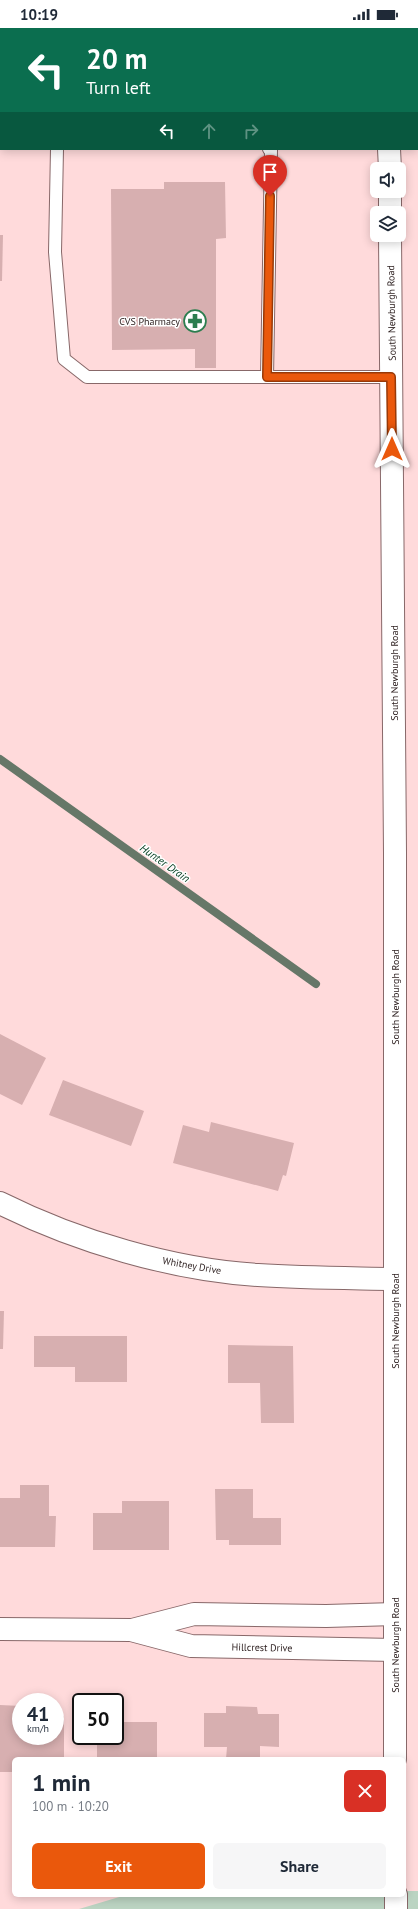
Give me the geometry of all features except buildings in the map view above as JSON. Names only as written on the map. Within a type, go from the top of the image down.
[{"type":"main road","points":[[389,150],[390,162]]},
{"type":"main road","name":"South Newburgh Road","points":[[390,242],[395,844],[395,1757]]},
{"type":"main road","name":"Whitney Drive","points":[[0,1203],[24,1215],[91,1240],[148,1257],[205,1268],[257,1275],[395,1279]]},
{"type":"main road","name":"Hillcrest Drive","points":[[131,1630],[194,1614],[326,1616],[395,1614]]},
{"type":"main road","name":"Hillcrest Drive","points":[[0,1629],[131,1630],[191,1646],[395,1650]]},
{"type":"main road","points":[[396,1897],[396,1909]]},
{"type":"lane","points":[[57,150],[55,252],[64,359],[87,377],[391,377]]},
{"type":"lane","points":[[267,377],[271,150]]},
{"type":"green space","points":[[406,1891],[418,1891],[418,1909],[79,1909],[119,1897],[406,1897]]},
{"type":"waterway","name":"Hunter Drain","points":[[0,759],[316,984]]},
{"type":"place","name":"CVS Pharmacy","points":[[195,321]]},
{"type":"route","points":[[270,196],[267,377],[391,377],[392,449]]}]
